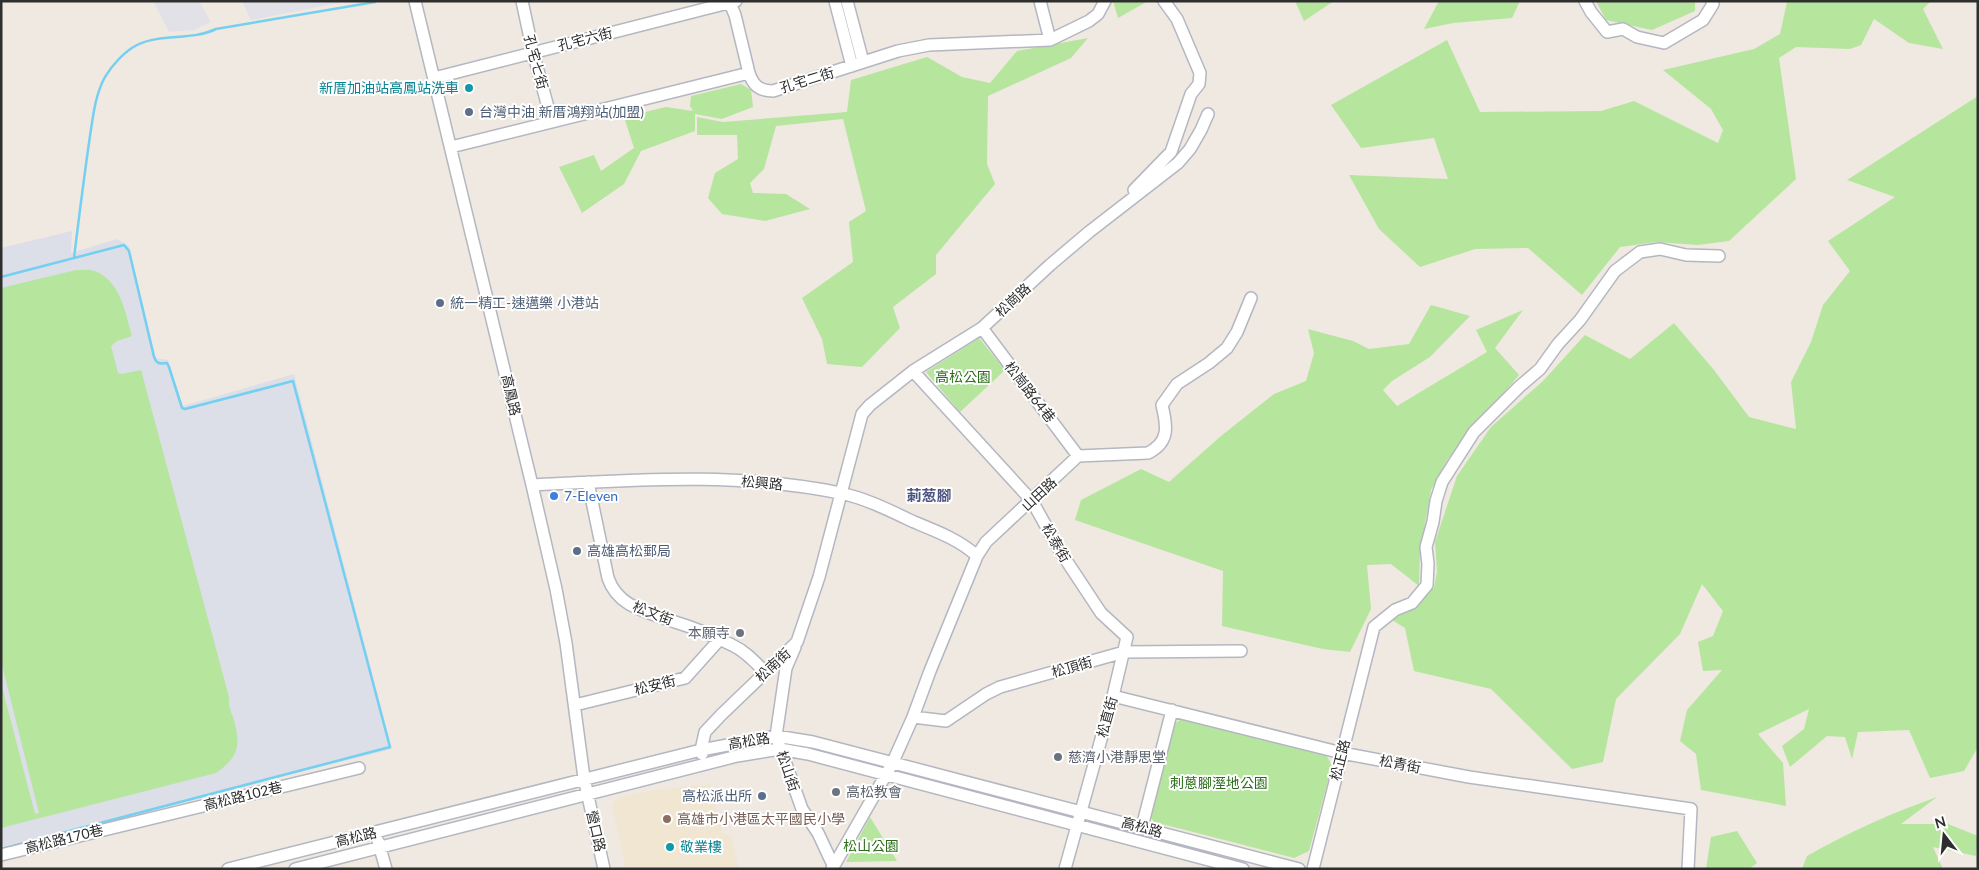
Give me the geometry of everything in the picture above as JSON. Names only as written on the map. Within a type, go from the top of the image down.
[{"type":"street","name":"高鳳路","points":[[416,1],[532,485],[566,642],[587,793]]},
{"type":"street","name":"孔宅七街","points":[[522,1],[533,52],[552,122]]},
{"type":"street","points":[[834,1],[858,64]]},
{"type":"street","points":[[847,1],[858,64]]},
{"type":"street","points":[[1040,1],[1050,40]]},
{"type":"street","name":"孔宅二街","points":[[749,73],[751,80],[758,88],[763,91],[773,91],[898,51],[929,45],[1050,40],[1089,21],[1098,14],[1105,1]]},
{"type":"street","points":[[1126,204],[1135,188],[1171,152],[1191,94],[1199,84],[1200,72],[1177,19],[1164,1]]},
{"type":"street","points":[[1585,1],[1607,32],[1624,29],[1637,37],[1664,43],[1703,20],[1713,4],[1712,1]]},
{"type":"street","name":"孔宅六街","points":[[434,78],[731,2]]},
{"type":"street","points":[[451,147],[749,73],[731,2]]},
{"type":"street","name":"松崗路","points":[[841,494],[862,414],[870,405],[913,371],[982,328],[1050,265],[1178,163],[1190,149],[1208,114]]},
{"type":"street","name":"松正路","points":[[1313,869],[1374,627],[1395,610],[1412,602],[1427,585],[1428,564],[1426,547],[1433,522],[1436,501],[1442,482],[1470,439],[1519,387],[1540,369],[1558,344],[1580,320],[1615,271],[1640,252],[1660,249],[1686,256],[1719,256]]},
{"type":"street","points":[[1078,456],[1148,453],[1156,449],[1163,440],[1166,430],[1162,405],[1177,384],[1209,363],[1226,348],[1237,332],[1251,298]]},
{"type":"street","name":"松崗路64巷","points":[[982,328],[1078,456]]},
{"type":"street","name":"松泰街","points":[[913,371],[1032,501],[1060,551],[1101,613],[1127,637],[1124,652]]},
{"type":"street","name":"山田路","points":[[832,867],[892,764],[913,717],[930,670],[977,556],[996,532],[1032,501],[1078,456]]},
{"type":"street","name":"松興路","points":[[532,485],[649,478],[773,483],[841,494],[923,526],[962,544],[977,556]]},
{"type":"street","name":"松文街","points":[[588,482],[612,588],[628,603],[641,610],[735,646],[765,672]]},
{"type":"street","name":"松南街","points":[[701,750],[705,732],[797,642],[819,577],[841,494]]},
{"type":"street","name":"松安街","points":[[575,705],[685,678],[720,639]]},
{"type":"street","name":"松山街","points":[[797,642],[786,668],[776,736],[802,809],[818,833],[832,867]]},
{"type":"street","name":"松頂街","points":[[913,717],[946,721],[986,694],[1000,687],[1124,652],[1241,651]]},
{"type":"street","name":"松直街","points":[[1065,869],[1124,652]]},
{"type":"street","name":"松青街","points":[[1113,696],[1342,753],[1469,777],[1691,809],[1688,869]]},
{"type":"street","points":[[1142,827],[1172,710]]},
{"type":"street","name":"高松路","points":[[228,869],[584,778],[701,750],[776,736],[813,742],[1299,869]]},
{"type":"street","points":[[701,750],[704,764]]},
{"type":"street","name":"高松路","points":[[295,869],[704,764],[780,750],[808,754],[1244,869]]},
{"type":"street","name":"高松路102巷","points":[[126,824],[359,768]]},
{"type":"street","name":"營口路","points":[[587,793],[604,869]]},
{"type":"street","name":"高松路170巷","points":[[1,855],[126,824]]},
{"type":"street","points":[[376,832],[386,869]]},
{"type":"shaded area","points":[[153,1],[199,1],[211,22],[194,30],[169,32]]},
{"type":"shaded area","points":[[242,1],[349,1],[251,20]]},
{"type":"shaded area","points":[[72,231],[71,253],[117,239],[129,246],[156,358],[168,360],[183,406],[294,374],[392,749],[1,847],[1,248]]},
{"type":"shaded area","name":"高雄市小港區太平國民小學","points":[[710,784],[723,834],[731,836],[739,869],[626,869],[612,804],[620,797],[656,790]]},
{"type":"green space","points":[[1113,1],[1148,1],[1118,18]]},
{"type":"green space","points":[[1295,1],[1334,1],[1304,21]]},
{"type":"green space","points":[[1439,1],[1520,1],[1512,18],[1453,23],[1424,29]]},
{"type":"green space","points":[[1596,1],[1695,1],[1695,11],[1652,30],[1606,20]]},
{"type":"green space","points":[[1777,1],[1931,1],[1923,9],[1943,49],[1909,43],[1874,19],[1861,45],[1850,49],[1796,47],[1779,58],[1796,179],[1729,241],[1698,245],[1656,242],[1620,247],[1582,295],[1528,248],[1475,249],[1420,267],[1379,229],[1349,175],[1448,179],[1434,138],[1361,148],[1331,105],[1447,40],[1480,112],[1601,111],[1634,101],[1718,143],[1723,130],[1711,109],[1663,70],[1754,49],[1780,34],[1787,2]]},
{"type":"green space","points":[[1088,38],[1071,58],[988,96],[987,164],[995,184],[936,255],[936,274],[893,307],[900,328],[862,367],[827,364],[822,339],[802,298],[853,262],[849,222],[866,211],[843,119],[776,126],[764,169],[750,183],[753,193],[786,194],[810,209],[765,221],[722,214],[708,198],[715,173],[738,159],[737,135],[697,135],[697,117],[723,122],[847,112],[851,80],[927,57],[962,77],[990,83],[1017,51]]},
{"type":"green space","points":[[741,84],[751,90],[753,107],[722,119],[695,114],[695,131],[641,151],[624,184],[582,213],[559,167],[594,155],[601,171],[634,148],[624,117],[666,107],[693,111],[690,106],[691,96]]},
{"type":"green space","points":[[1978,96],[1978,747],[1964,771],[1930,778],[1909,730],[1858,732],[1852,759],[1845,737],[1827,736],[1790,767],[1782,746],[1804,729],[1809,709],[1758,734],[1783,763],[1786,806],[1701,790],[1696,754],[1680,741],[1687,710],[1722,670],[1703,671],[1698,642],[1713,636],[1723,611],[1702,584],[1680,634],[1616,699],[1603,762],[1572,769],[1491,689],[1414,671],[1405,628],[1392,620],[1419,604],[1434,587],[1437,572],[1435,542],[1457,476],[1491,427],[1543,381],[1585,335],[1630,359],[1674,323],[1714,370],[1749,417],[1796,429],[1791,382],[1811,342],[1823,305],[1850,271],[1828,241],[1895,197],[1847,180]]},
{"type":"green space","points":[[76,270],[93,270],[104,276],[111,282],[121,299],[132,336],[117,341],[111,346],[118,373],[122,374],[141,370],[229,697],[229,705],[236,726],[237,749],[230,761],[216,773],[1,828],[1,683],[35,814],[39,813],[1,661],[1,288]]},
{"type":"green space","points":[[1431,305],[1470,316],[1430,357],[1392,381],[1383,390],[1397,406],[1487,352],[1476,330],[1523,310],[1495,348],[1519,375],[1448,459],[1431,490],[1420,553],[1419,586],[1391,564],[1367,565],[1371,609],[1350,652],[1323,649],[1222,626],[1223,571],[1075,520],[1081,500],[1141,469],[1169,482],[1221,436],[1274,394],[1306,381],[1314,353],[1308,329],[1353,341],[1369,349],[1409,344]]},
{"type":"green space","name":"高松公園","points":[[979,338],[1005,370],[960,412],[926,372]]},
{"type":"green space","name":"刺蔥腳溼地公園","points":[[1183,718],[1327,756],[1332,766],[1309,851],[1294,858],[1154,822],[1150,816],[1174,724]]},
{"type":"green space","points":[[1937,797],[1901,824],[1948,824],[1978,836],[1976,856],[1933,847],[1943,869],[1802,869],[1807,856],[1823,847],[1871,824]]},
{"type":"green space","name":"松山公園","points":[[870,817],[897,861],[846,862]]},
{"type":"green space","points":[[1737,831],[1757,863],[1749,869],[1706,869],[1711,837]]},
{"type":"waterway","points":[[74,258],[93,114],[105,77],[123,55],[137,45],[156,39],[197,35],[216,29],[375,2]]},
{"type":"waterway","points":[[1,277],[124,245],[129,251],[154,357],[159,363],[167,363],[182,408],[185,409],[293,381],[390,747],[1,849]]},
{"type":"place","name":"新厝加油站高鳳站洗車","points":[[469,88]]},
{"type":"place","name":"台灣中油 新厝鴻翔站(加盟)","points":[[469,112]]},
{"type":"place","name":"統一精工-速邁樂 小港站","points":[[440,303]]},
{"type":"place","name":"7-Eleven","points":[[554,496]]},
{"type":"place","name":"高雄高松郵局","points":[[577,551]]},
{"type":"place","name":"本願寺","points":[[740,633]]},
{"type":"place","name":"慈濟小港靜思堂","points":[[1058,757]]},
{"type":"place","name":"高松教會","points":[[836,792]]},
{"type":"place","name":"高松派出所","points":[[762,796]]},
{"type":"place","name":"高雄市小港區太平國民小學","points":[[667,819]]},
{"type":"place","name":"敬業樓","points":[[670,847]]},
{"type":"district","name":"莿葱腳","points":[[929,496]]}]
